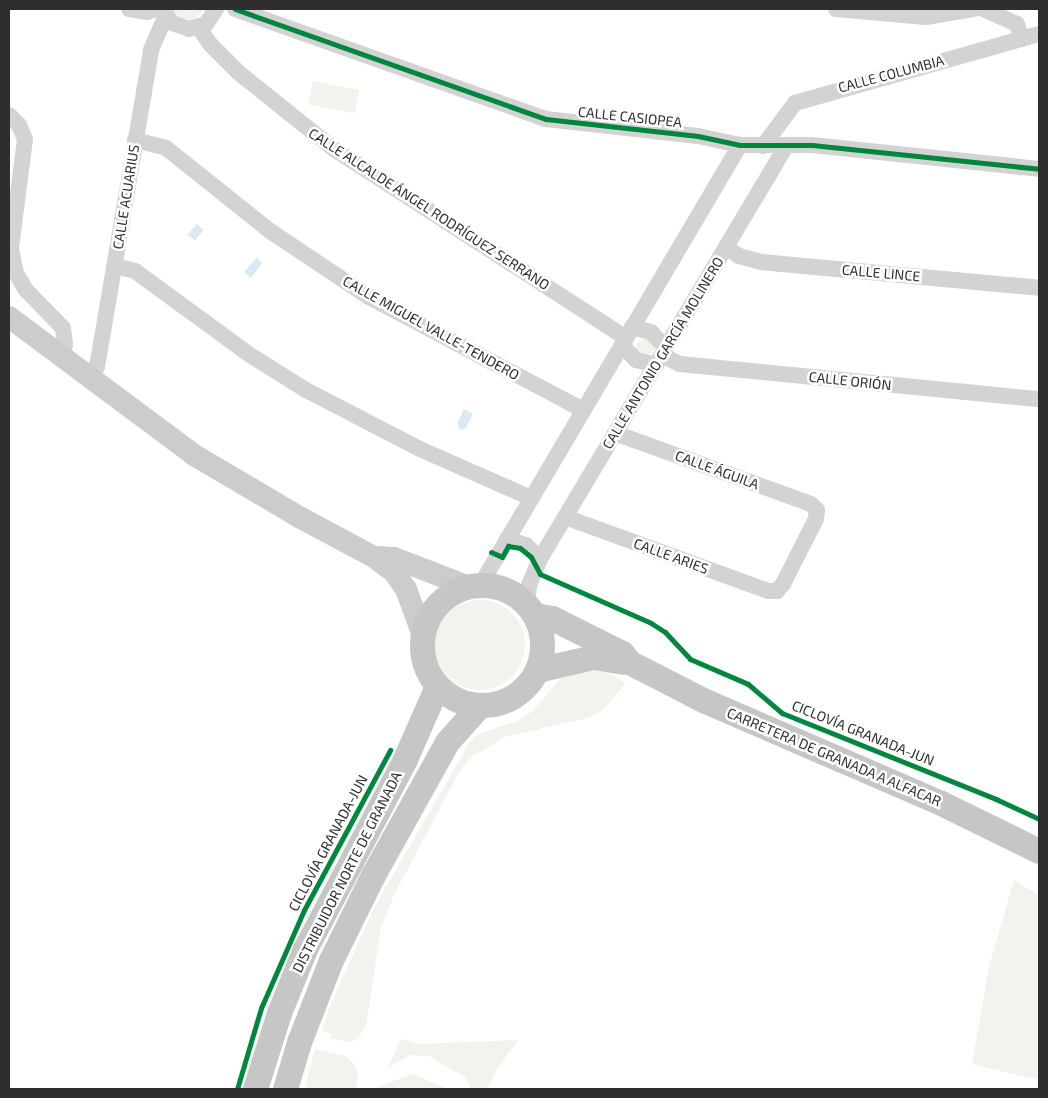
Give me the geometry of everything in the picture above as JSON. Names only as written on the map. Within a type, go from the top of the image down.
[{"type":"main road","points":[[474,585],[499,586],[531,610],[541,633],[542,652],[537,670],[527,685],[513,697],[497,704],[479,706],[463,703],[437,686],[426,670],[421,652],[422,633],[428,617],[438,603],[474,585]]},
{"type":"main road","name":"CARRETERA DE GRANADA A ALFACAR","points":[[531,610],[552,618],[622,653],[629,662]]},
{"type":"main road","name":"CARRETERA DE GRANADA A ALFACAR","points":[[537,670],[593,657],[629,662],[711,704],[981,821],[1039,851]]},
{"type":"main road","name":"DISTRIBUIDOR NORTE DE GRANADA","points":[[255,1089],[279,1013],[305,949],[405,759],[437,686]]},
{"type":"main road","name":"DISTRIBUIDOR NORTE DE GRANADA","points":[[285,1089],[299,1042],[331,960],[372,875],[447,742],[479,706]]},
{"type":"street","points":[[129,9],[147,12],[161,11],[180,27],[199,28],[212,18],[216,9]]},
{"type":"street","name":"CALLE CASIOPEA","points":[[235,9],[546,119],[698,136],[740,145],[786,147],[812,145],[1039,169]]},
{"type":"street","points":[[836,9],[926,17],[974,9]]},
{"type":"street","points":[[983,9],[1017,24],[1022,39]]},
{"type":"street","name":"CALLE ACUARIUS","points":[[88,379],[97,367],[150,50],[161,11]]},
{"type":"street","name":"CALLE ALCALDE ÁNGEL RODRÍGUEZ SERRANO","points":[[199,28],[239,73],[334,149],[627,337]]},
{"type":"street","name":"CALLE COLUMBIA","points":[[763,146],[795,102],[1039,34]]},
{"type":"street","points":[[9,115],[19,125],[25,139],[10,249],[16,273],[26,290],[63,328],[65,344],[58,355]]},
{"type":"street","name":"CALLE MIGUEL VALLE-TENDERO","points":[[135,140],[166,148],[270,231],[369,297],[583,410]]},
{"type":"street","points":[[374,557],[394,558],[474,585],[507,540],[740,145]]},
{"type":"street","name":"CALLE ANTONIO GARCÍA MOLINERO","points":[[531,610],[529,585],[540,559],[786,147]]},
{"type":"street","name":"CALLE LINCE","points":[[726,247],[755,261],[1039,288]]},
{"type":"street","points":[[114,266],[135,271],[250,355],[306,390],[420,449],[531,498]]},
{"type":"street","points":[[9,317],[88,379],[155,428],[234,480],[374,557],[394,572],[406,589],[422,633]]},
{"type":"street","points":[[627,337],[652,332],[661,356]]},
{"type":"street","name":"CALLE ORIÓN","points":[[627,337],[636,360],[661,356],[680,364],[1039,400]]},
{"type":"street","name":"CALLE ÁGUILA","points":[[615,433],[811,504],[817,510],[816,520],[777,591]]},
{"type":"street","name":"CALLE ARIES","points":[[565,517],[768,592],[777,591]]},
{"type":"street","points":[[507,540],[526,545],[540,559]]},
{"type":"shaded area","points":[[172,9],[206,9],[192,20],[181,18]]},
{"type":"shaded area","points":[[313,81],[359,90],[355,114],[308,105]]},
{"type":"shaded area","points":[[197,224],[204,230],[195,240],[188,235]]},
{"type":"shaded area","points":[[257,257],[262,263],[251,278],[244,272]]},
{"type":"shaded area","points":[[645,339],[651,342],[654,348],[651,354],[645,357],[639,354],[636,348],[639,342]]},
{"type":"shaded area","points":[[464,409],[473,414],[466,428],[461,430],[457,424]]},
{"type":"shaded area","points":[[480,600],[497,603],[512,613],[522,628],[525,645],[522,662],[512,677],[497,687],[480,690],[463,687],[448,677],[438,662],[435,645],[438,628],[448,613],[463,603]]},
{"type":"shaded area","points":[[588,670],[608,673],[626,683],[603,710],[587,718],[505,737],[470,758],[458,774],[394,895],[381,928],[366,1026],[358,1038],[351,1042],[330,1038],[332,1034],[322,1031],[330,1006],[373,910],[468,745],[478,734],[517,721],[533,711],[560,679]]},
{"type":"shaded area","points":[[1014,880],[1039,895],[1039,1080],[972,1064],[989,966]]},
{"type":"shaded area","points":[[401,1039],[419,1044],[518,1040],[496,1070],[488,1089],[471,1089],[466,1078],[429,1056],[410,1055],[388,1068]]},
{"type":"shaded area","points":[[315,1049],[345,1056],[355,1065],[358,1075],[356,1089],[305,1089]]},
{"type":"shaded area","points":[[413,1074],[448,1089],[372,1089]]},
{"type":"cycle path","points":[[235,9],[546,119],[698,136],[740,145],[812,145],[1039,169]]},
{"type":"cycle path","name":"CICLOVÍA GRANADA-JUN","points":[[491,552],[502,557],[508,546],[520,548],[531,557],[540,574],[651,623],[665,632],[690,659],[748,684],[782,713],[996,799],[1039,819]]},
{"type":"cycle path","name":"CICLOVÍA GRANADA-JUN","points":[[237,1089],[261,1008],[304,910],[390,750]]}]
